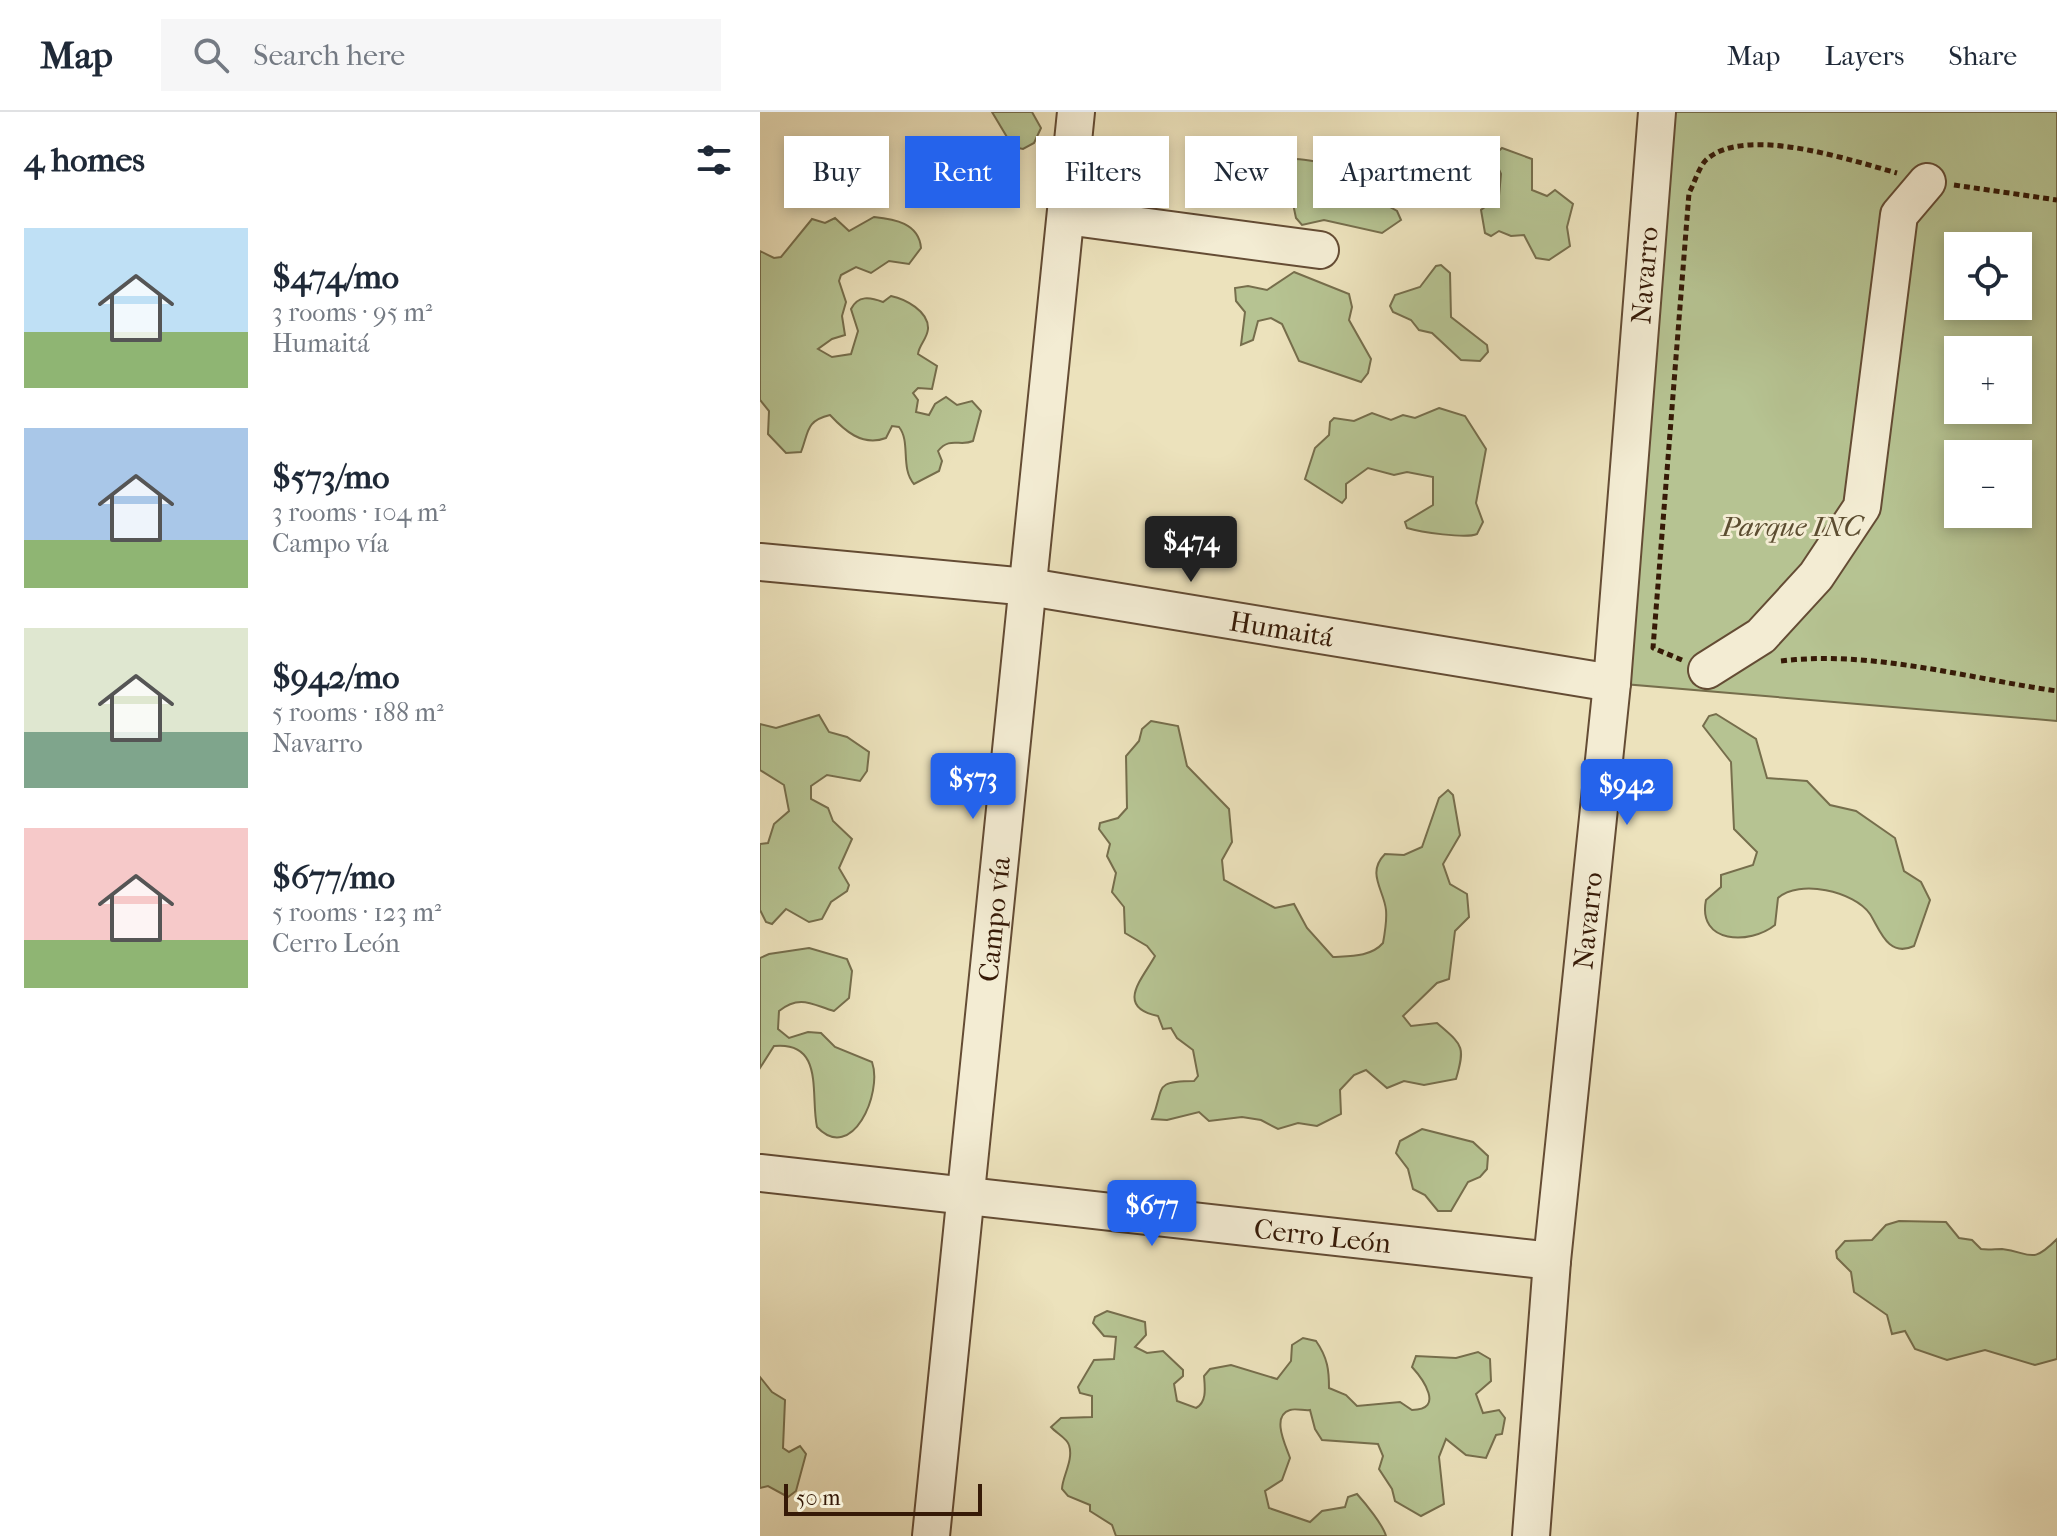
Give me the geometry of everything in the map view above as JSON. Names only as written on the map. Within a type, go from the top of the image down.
[{"type":"street","name":"Campo vía","points":[[931,1536],[963,1197],[1029,587],[1076,112]]},
{"type":"street","name":"Navarro","points":[[1531,1536],[1552,1261],[1612,683],[1657,112]]},
{"type":"street","points":[[1707,670],[1761,636],[1816,576],[1862,507],[1899,215],[1927,182]]},
{"type":"street","points":[[1066,216],[1320,250]]},
{"type":"street","name":"Humaitá","points":[[760,562],[1029,587],[1612,683]]},
{"type":"street","name":"Cerro León","points":[[760,1173],[1552,1261]]},
{"type":"path","points":[[1707,670],[1653,648],[1689,193],[1706,160],[1737,146],[1782,145],[1827,153],[1927,182],[2057,200]]},
{"type":"path","points":[[1777,662],[1818,656],[1919,667],[2057,691]]},
{"type":"green space","points":[[992,112],[1032,112],[1041,128],[1034,143],[1023,149],[1020,148],[1020,136],[1006,136]]},
{"type":"green space","name":"Parque INC","points":[[1657,112],[2057,112],[2057,721],[1612,683]]},
{"type":"green space","points":[[1500,150],[1532,159],[1532,190],[1547,196],[1555,190],[1573,204],[1567,227],[1570,246],[1549,260],[1536,258],[1524,235],[1511,236],[1499,231],[1491,236],[1485,233],[1481,210],[1500,208]]},
{"type":"green space","points":[[1299,159],[1313,161],[1313,208],[1392,208],[1401,220],[1382,233],[1324,220],[1302,225],[1296,218],[1294,208],[1297,208]]},
{"type":"green space","points":[[874,217],[897,221],[911,228],[921,248],[909,264],[889,261],[871,273],[856,267],[841,275],[839,281],[846,302],[842,316],[845,335],[832,339],[818,349],[832,357],[851,354],[858,331],[851,309],[857,301],[869,298],[883,302],[891,296],[903,300],[925,317],[928,329],[918,354],[937,366],[932,389],[918,388],[913,393],[918,400],[916,412],[929,415],[935,404],[946,397],[957,405],[972,401],[981,411],[973,441],[942,447],[938,451],[942,461],[939,471],[914,484],[907,470],[903,433],[899,427],[892,426],[886,438],[861,439],[830,415],[812,424],[801,452],[786,453],[768,434],[769,411],[760,400],[760,251],[774,258],[781,257],[812,219],[825,223],[835,218],[849,231]]},
{"type":"green space","points":[[1441,265],[1450,273],[1451,317],[1487,345],[1488,352],[1480,361],[1461,360],[1432,333],[1419,330],[1411,320],[1393,312],[1390,306],[1395,295],[1420,287],[1436,266]]},
{"type":"green space","points":[[1294,272],[1349,294],[1352,307],[1349,320],[1371,359],[1368,373],[1361,382],[1299,361],[1282,324],[1271,318],[1258,321],[1253,340],[1241,345],[1245,312],[1236,301],[1235,288],[1248,286],[1267,290]]},
{"type":"green space","points":[[1439,408],[1465,416],[1486,449],[1476,503],[1483,522],[1477,534],[1453,535],[1407,528],[1405,522],[1433,505],[1433,477],[1407,472],[1394,475],[1368,468],[1346,484],[1346,498],[1342,503],[1305,479],[1315,448],[1329,435],[1330,422],[1334,418],[1354,421],[1372,413],[1391,420],[1403,415],[1415,418]]},
{"type":"green space","points":[[1716,714],[1756,739],[1767,778],[1807,781],[1830,805],[1856,811],[1895,838],[1904,871],[1921,882],[1930,900],[1914,946],[1905,949],[1891,945],[1862,906],[1826,890],[1787,892],[1778,898],[1775,925],[1752,936],[1728,936],[1717,933],[1709,925],[1705,915],[1706,900],[1721,887],[1721,875],[1753,865],[1757,852],[1734,829],[1731,762],[1703,726],[1709,716]]},
{"type":"green space","points":[[819,715],[829,732],[847,737],[869,752],[867,771],[860,781],[827,775],[811,786],[811,799],[828,808],[833,821],[852,839],[839,868],[849,885],[847,891],[831,902],[822,919],[809,922],[786,909],[772,924],[766,922],[760,910],[760,844],[768,843],[774,824],[789,811],[784,785],[760,770],[760,724],[776,728]]},
{"type":"green space","points":[[1151,721],[1178,726],[1187,766],[1229,809],[1232,842],[1222,860],[1224,880],[1275,908],[1294,904],[1307,928],[1333,957],[1366,953],[1383,943],[1385,903],[1376,875],[1380,861],[1385,854],[1404,855],[1422,847],[1439,798],[1448,790],[1453,795],[1460,835],[1443,864],[1450,884],[1467,894],[1469,917],[1455,931],[1449,979],[1437,983],[1403,1016],[1411,1026],[1437,1023],[1457,1041],[1461,1059],[1456,1079],[1424,1085],[1404,1081],[1387,1088],[1366,1070],[1354,1075],[1340,1090],[1341,1114],[1317,1126],[1298,1123],[1278,1129],[1261,1120],[1242,1117],[1209,1121],[1199,1112],[1167,1120],[1152,1119],[1162,1088],[1172,1083],[1194,1081],[1198,1076],[1193,1050],[1177,1038],[1171,1028],[1163,1029],[1158,1016],[1137,1006],[1135,999],[1139,982],[1155,956],[1147,946],[1125,933],[1124,907],[1112,892],[1116,873],[1107,856],[1110,844],[1099,829],[1100,823],[1118,818],[1127,808],[1126,756],[1139,741],[1142,729]]},
{"type":"green space","points":[[809,948],[847,959],[852,971],[849,998],[834,1011],[806,1002],[787,1006],[779,1011],[778,1029],[789,1038],[808,1032],[821,1033],[835,1047],[872,1062],[873,1090],[869,1106],[853,1131],[842,1137],[830,1136],[817,1127],[812,1073],[801,1052],[790,1047],[774,1046],[760,1068],[760,958]]},
{"type":"green space","points":[[1422,1129],[1473,1142],[1488,1156],[1487,1169],[1480,1177],[1468,1182],[1451,1211],[1438,1211],[1425,1195],[1413,1189],[1408,1169],[1396,1153],[1400,1141]]},
{"type":"green space","points":[[1899,1221],[1946,1222],[1959,1238],[1972,1240],[1981,1249],[2002,1249],[2030,1255],[2041,1252],[2057,1239],[2057,1359],[2035,1365],[1985,1350],[1947,1360],[1915,1349],[1905,1331],[1892,1334],[1887,1315],[1854,1292],[1851,1272],[1837,1258],[1836,1251],[1845,1241],[1872,1240],[1886,1225]]},
{"type":"green space","points":[[1107,1311],[1145,1322],[1146,1335],[1135,1347],[1147,1353],[1163,1351],[1183,1370],[1183,1376],[1174,1384],[1177,1401],[1196,1408],[1204,1398],[1204,1376],[1210,1369],[1231,1365],[1277,1379],[1291,1361],[1292,1345],[1303,1338],[1316,1341],[1323,1353],[1329,1388],[1346,1395],[1357,1406],[1400,1402],[1412,1410],[1422,1409],[1429,1400],[1426,1386],[1412,1367],[1416,1356],[1456,1358],[1478,1352],[1490,1359],[1491,1381],[1476,1394],[1483,1413],[1499,1410],[1505,1418],[1502,1434],[1496,1435],[1486,1458],[1466,1455],[1446,1439],[1439,1457],[1444,1504],[1421,1516],[1395,1501],[1392,1489],[1379,1469],[1383,1456],[1378,1444],[1322,1440],[1315,1429],[1310,1410],[1290,1410],[1284,1413],[1280,1425],[1290,1458],[1282,1480],[1265,1491],[1269,1508],[1310,1522],[1322,1511],[1345,1507],[1348,1497],[1357,1494],[1386,1536],[1116,1536],[1112,1525],[1090,1511],[1090,1505],[1068,1496],[1062,1489],[1069,1462],[1069,1445],[1051,1427],[1061,1418],[1092,1417],[1092,1396],[1080,1393],[1078,1387],[1094,1360],[1114,1359],[1116,1337],[1104,1336],[1093,1323],[1095,1317]]},
{"type":"green space","points":[[760,1377],[772,1392],[785,1400],[783,1448],[789,1452],[800,1446],[806,1454],[796,1491],[788,1497],[768,1486],[760,1488]]}]
